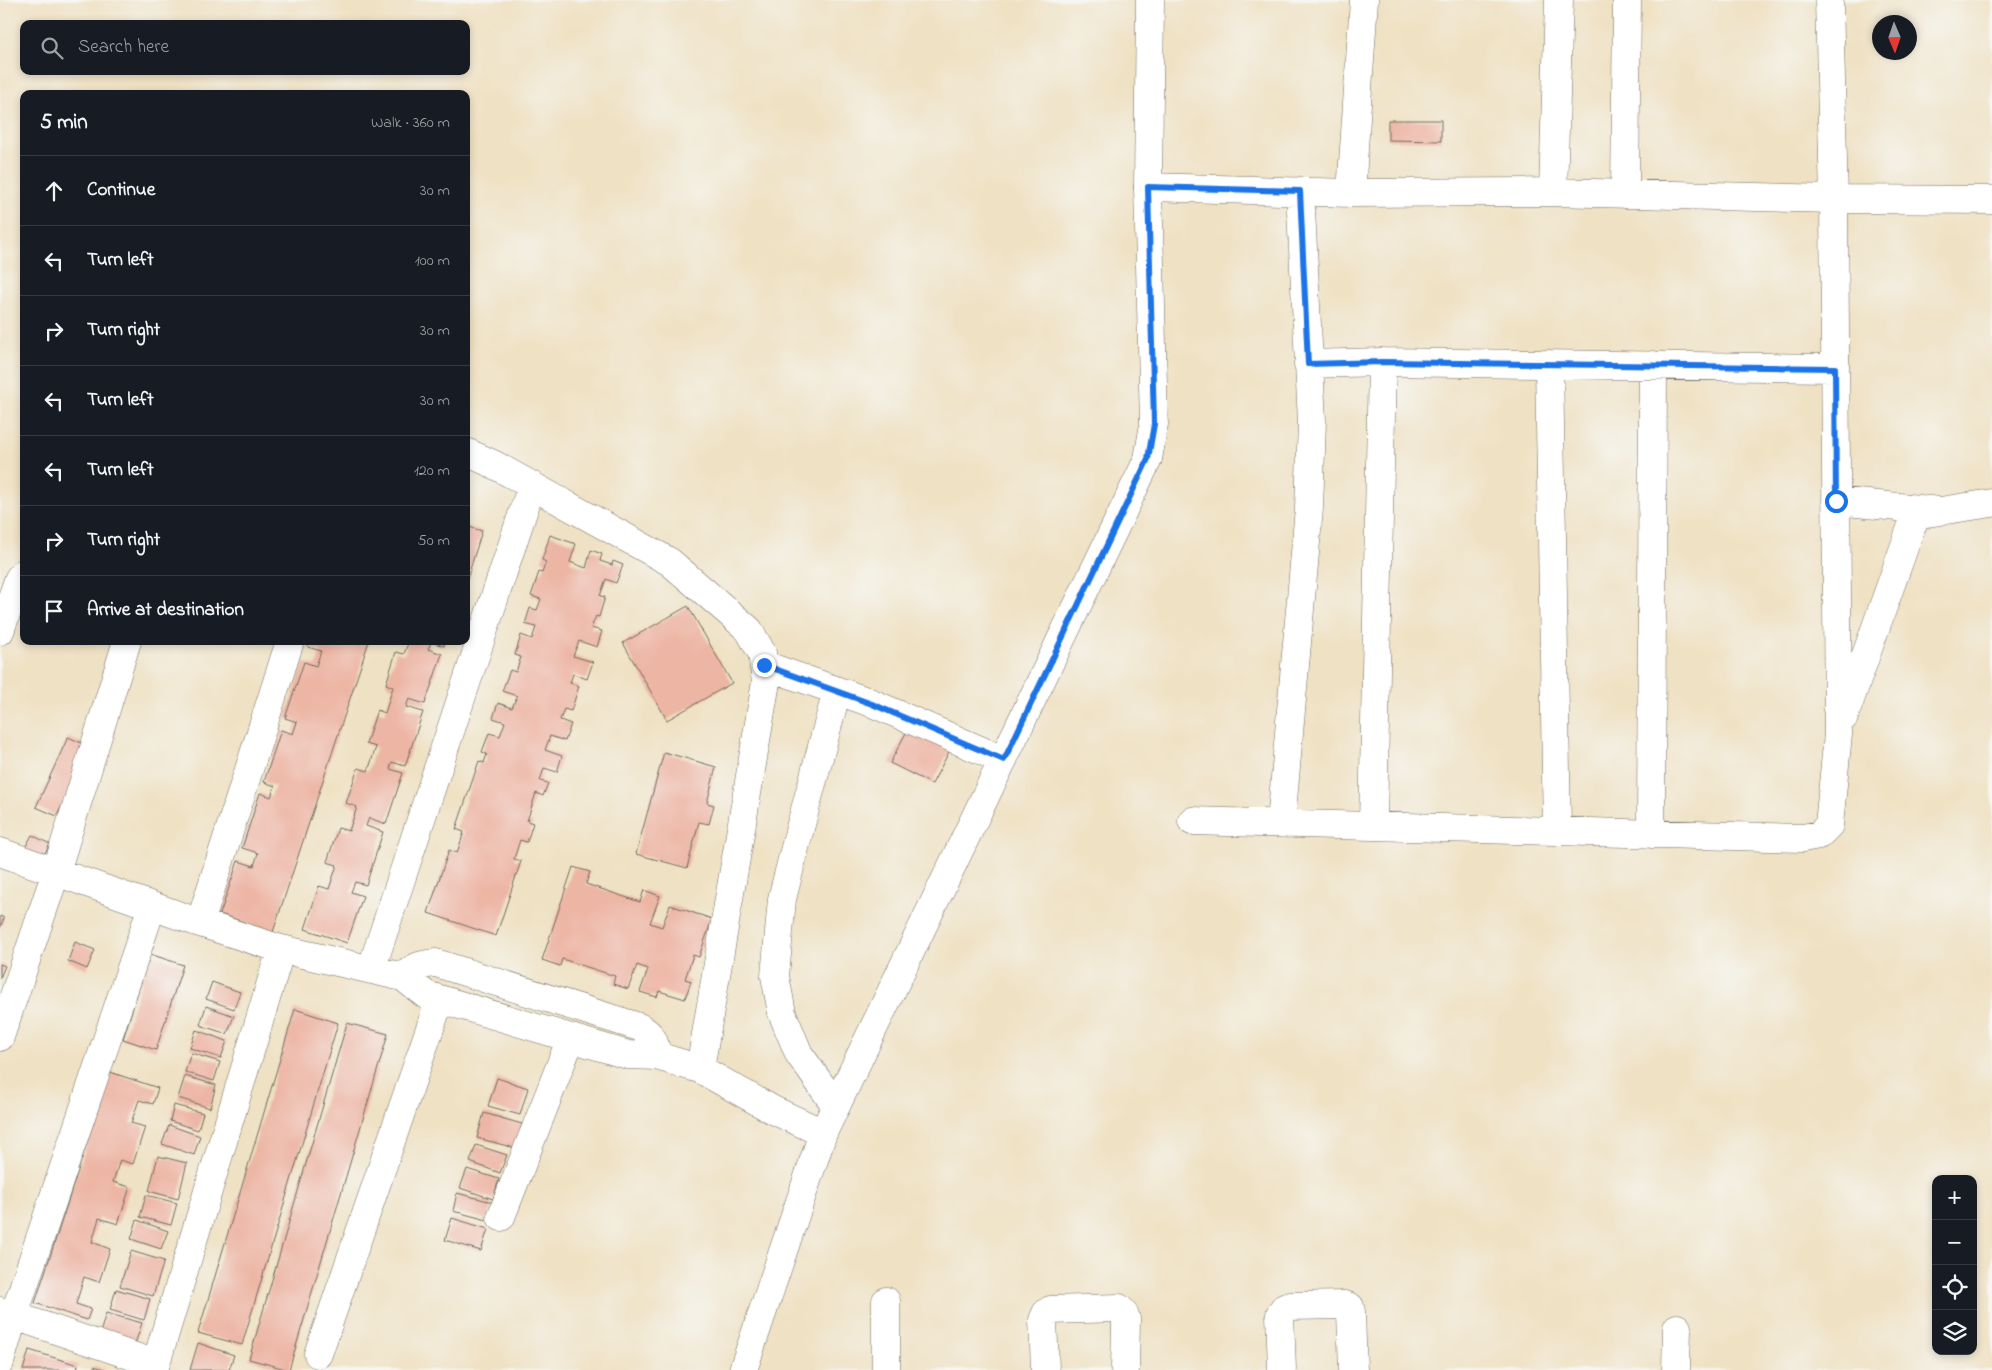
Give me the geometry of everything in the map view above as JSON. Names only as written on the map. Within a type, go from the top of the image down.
[{"type":"street","points":[[743,1370],[823,1133],[1148,459],[1154,424],[1148,187],[1150,0]]},
{"type":"street","points":[[1351,193],[1364,0]]},
{"type":"street","points":[[1553,192],[1559,0]]},
{"type":"street","points":[[1625,194],[1627,0]]},
{"type":"street","points":[[1192,821],[1804,838],[1819,834],[1829,825],[1838,734],[1834,199],[1829,0]]},
{"type":"street","points":[[1148,187],[1351,193],[1553,192],[1834,199],[1992,200]]},
{"type":"street","points":[[1281,823],[1308,508],[1312,421],[1300,191]]},
{"type":"street","points":[[1308,364],[1382,362],[1835,368]]},
{"type":"street","points":[[1373,826],[1382,362]]},
{"type":"street","points":[[1549,364],[1557,831]]},
{"type":"street","points":[[1651,834],[1652,366]]},
{"type":"street","points":[[470,454],[532,485],[670,562],[749,630],[762,653],[766,682],[700,1069]]},
{"type":"street","points":[[371,970],[532,485]]},
{"type":"street","points":[[1836,501],[1941,511]]},
{"type":"street","points":[[1838,734],[1912,525],[1918,518],[1927,513],[1992,503]]},
{"type":"street","points":[[0,631],[20,577]]},
{"type":"street","points":[[0,1037],[56,872],[126,645]]},
{"type":"street","points":[[200,923],[289,645]]},
{"type":"street","points":[[764,665],[872,704],[1004,760]]},
{"type":"street","points":[[836,1106],[799,1054],[782,1013],[775,976],[782,899],[837,691]]},
{"type":"street","points":[[0,852],[200,923],[281,949],[403,977],[426,995],[628,1055],[658,1056],[700,1069],[774,1110],[823,1133]]},
{"type":"street","points":[[0,1362],[7,1313],[152,906]]},
{"type":"street","points":[[7,1313],[155,1367],[281,949]]},
{"type":"street","points":[[403,977],[412,968],[436,963],[639,1027],[649,1033],[656,1042],[658,1056]]},
{"type":"street","points":[[318,1354],[440,999]]},
{"type":"street","points":[[502,1217],[570,1038]]},
{"type":"street","points":[[886,1301],[886,1370]]},
{"type":"street","points":[[1282,1370],[1280,1314],[1284,1308],[1290,1306],[1345,1305],[1350,1307],[1351,1312],[1353,1370]]},
{"type":"street","points":[[1045,1370],[1043,1320],[1046,1313],[1050,1310],[1119,1308],[1124,1313],[1126,1320],[1125,1370]]},
{"type":"street","points":[[1676,1370],[1677,1328]]},
{"type":"building","points":[[1388,120],[1441,120],[1441,141],[1388,140]]},
{"type":"building","points":[[470,527],[482,531],[470,569]]},
{"type":"building","points":[[550,535],[576,544],[570,562],[586,568],[591,550],[602,554],[600,561],[612,565],[613,561],[623,565],[616,583],[606,579],[600,596],[605,597],[599,617],[596,616],[591,628],[602,631],[597,647],[579,641],[573,656],[593,662],[587,679],[573,674],[570,683],[579,686],[571,711],[564,709],[560,720],[571,724],[565,741],[550,736],[545,750],[562,756],[557,772],[544,768],[540,781],[548,783],[543,796],[536,793],[527,821],[533,823],[527,842],[520,840],[514,859],[521,861],[496,936],[428,913],[449,850],[457,853],[464,832],[456,829],[479,761],[484,763],[487,754],[482,752],[489,733],[500,736],[505,722],[493,718],[498,703],[512,708],[517,696],[502,691],[510,670],[516,672],[521,657],[515,655],[521,635],[532,639],[536,627],[525,624],[530,608],[537,610],[541,599],[531,596],[539,572],[542,573],[546,562],[542,560]]},
{"type":"building","points":[[688,606],[732,683],[667,720],[623,643]]},
{"type":"building","points":[[309,645],[368,645],[273,932],[220,914],[238,861],[254,866],[258,853],[242,848],[260,793],[271,797],[275,786],[264,782],[281,730],[293,734],[297,722],[285,718],[304,662],[316,666],[321,651],[308,647]]},
{"type":"building","points":[[407,645],[430,645],[428,649],[442,654],[425,704],[409,699],[406,707],[423,712],[405,766],[392,762],[390,769],[403,773],[386,824],[369,818],[366,826],[383,832],[366,885],[355,882],[351,892],[363,896],[347,943],[305,929],[319,886],[329,889],[337,865],[327,862],[338,828],[349,831],[357,807],[346,803],[358,768],[368,771],[376,747],[366,744],[377,710],[385,713],[393,687],[386,684],[396,652],[404,654]]},
{"type":"building","points":[[909,727],[951,748],[932,784],[890,763]]},
{"type":"building","points":[[68,737],[89,746],[57,816],[36,807]]},
{"type":"building","points":[[664,752],[716,767],[707,803],[714,805],[709,824],[699,822],[687,868],[636,854]]},
{"type":"building","points":[[32,835],[50,844],[40,862],[22,853]]},
{"type":"building","points":[[573,867],[590,872],[586,884],[640,902],[644,890],[660,896],[650,923],[662,927],[670,905],[712,919],[699,957],[693,955],[685,979],[691,981],[685,999],[659,991],[657,997],[640,992],[648,969],[637,965],[628,989],[613,984],[615,976],[562,959],[560,966],[542,960]]},
{"type":"building","points":[[0,916],[4,918],[0,928]]},
{"type":"building","points":[[75,942],[95,950],[87,969],[68,961]]},
{"type":"building","points":[[150,954],[183,965],[156,1050],[123,1039]]},
{"type":"building","points":[[0,964],[5,966],[0,978]]},
{"type":"building","points":[[212,982],[240,992],[234,1009],[206,999]]},
{"type":"building","points":[[206,1006],[234,1016],[227,1034],[200,1025]]},
{"type":"building","points":[[295,1009],[338,1023],[242,1345],[198,1333]]},
{"type":"building","points":[[347,1023],[388,1034],[289,1370],[249,1359]]},
{"type":"building","points":[[196,1030],[227,1041],[221,1058],[190,1048]]},
{"type":"building","points":[[191,1053],[220,1062],[214,1081],[185,1072]]},
{"type":"building","points":[[110,1072],[158,1088],[153,1104],[139,1100],[131,1123],[145,1127],[133,1164],[120,1160],[113,1182],[130,1187],[118,1224],[99,1218],[92,1242],[110,1249],[99,1282],[84,1277],[76,1304],[91,1309],[87,1320],[35,1303]]},
{"type":"building","points":[[185,1076],[216,1085],[210,1108],[178,1098]]},
{"type":"building","points":[[497,1078],[528,1088],[520,1115],[488,1106]]},
{"type":"building","points":[[174,1105],[203,1113],[198,1130],[170,1121]]},
{"type":"building","points":[[484,1113],[522,1124],[515,1148],[477,1138]]},
{"type":"building","points":[[169,1125],[200,1136],[194,1155],[162,1144]]},
{"type":"building","points":[[476,1145],[507,1155],[500,1173],[470,1162]]},
{"type":"building","points":[[158,1156],[187,1163],[178,1199],[149,1191]]},
{"type":"building","points":[[467,1169],[499,1179],[493,1199],[460,1188]]},
{"type":"building","points":[[457,1193],[492,1202],[487,1220],[453,1211]]},
{"type":"building","points":[[146,1195],[177,1203],[171,1225],[140,1217]]},
{"type":"building","points":[[452,1218],[488,1229],[481,1251],[445,1240]]},
{"type":"building","points":[[137,1220],[168,1231],[161,1249],[131,1239]]},
{"type":"building","points":[[131,1251],[164,1261],[153,1296],[120,1286]]},
{"type":"building","points":[[116,1289],[150,1299],[144,1320],[110,1310]]},
{"type":"building","points":[[106,1313],[142,1323],[135,1344],[100,1333]]},
{"type":"building","points":[[198,1343],[234,1355],[229,1370],[190,1370]]},
{"type":"building","points":[[29,1350],[78,1365],[77,1370],[23,1370]]},
{"type":"building","points":[[94,1366],[107,1370],[93,1370]]},
{"type":"route","points":[[764,665],[872,704],[1004,760],[1148,459],[1154,424],[1148,187],[1300,191],[1308,364],[1382,362],[1835,368],[1836,501]]}]
